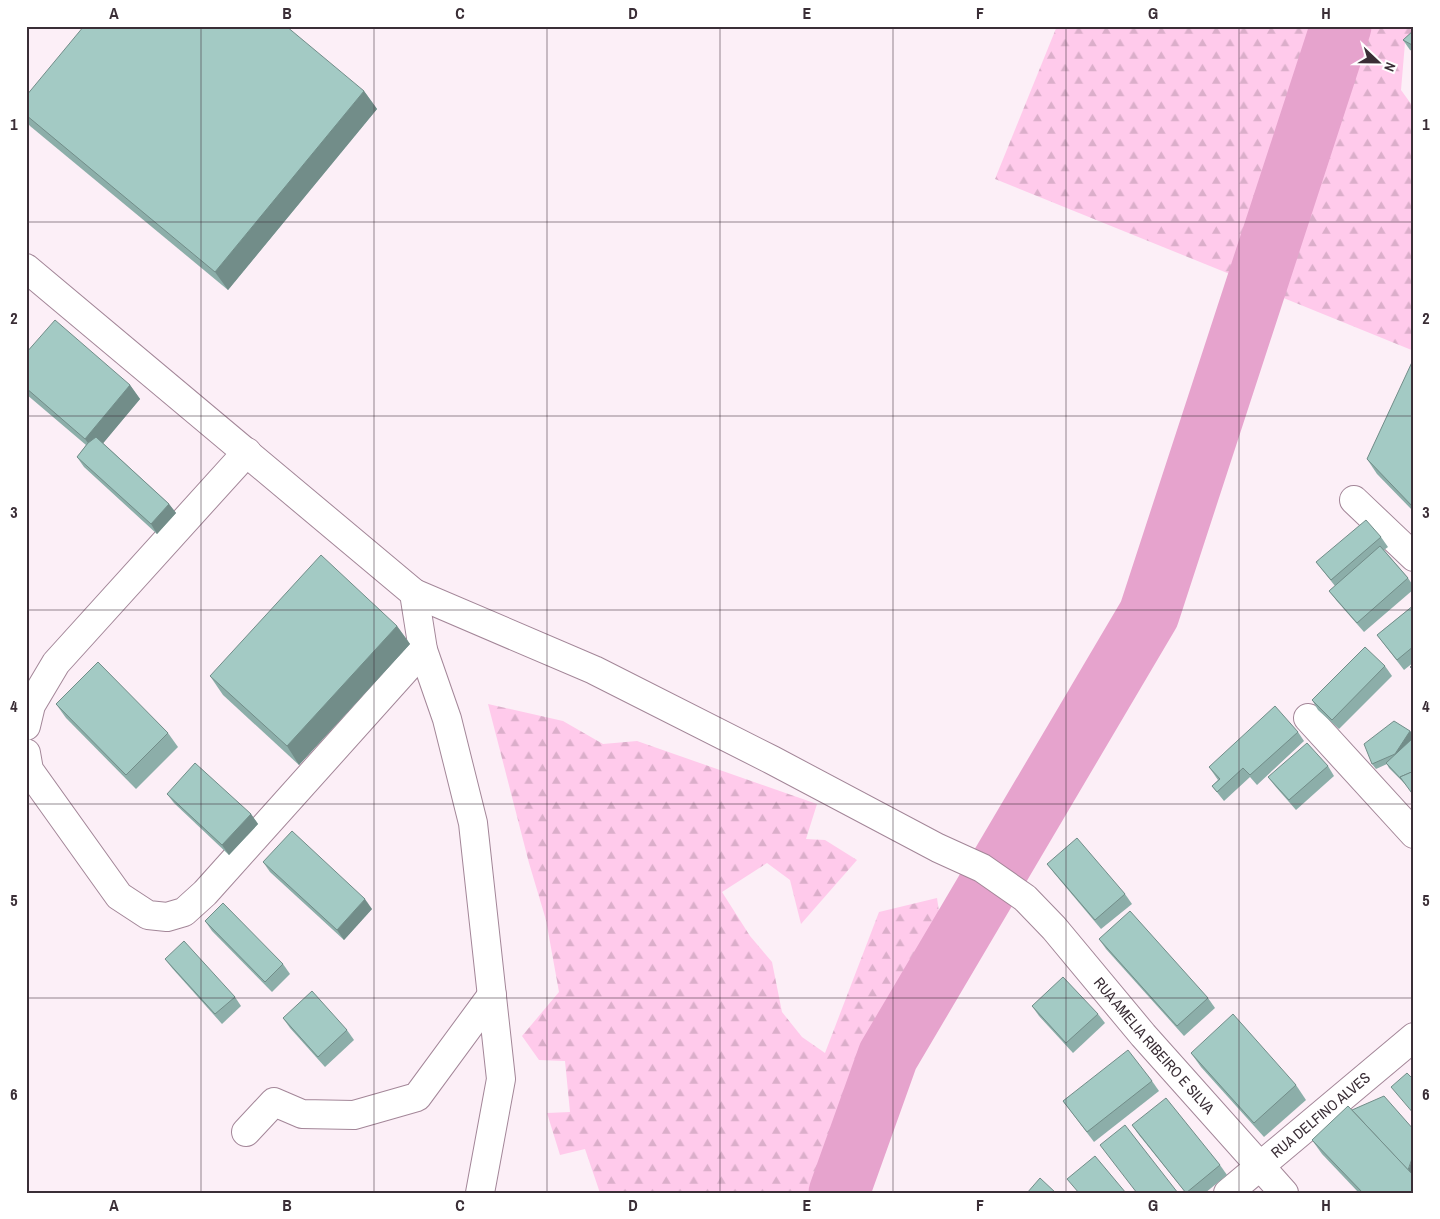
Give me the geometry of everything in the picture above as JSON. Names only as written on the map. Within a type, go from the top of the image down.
[{"type":"street","name":"RUA AMELIA RIBEIRO E SILVA","points":[[26,268],[414,593],[594,670],[772,760],[938,848],[982,868],[1025,898],[1054,928],[1143,1034],[1284,1193]]},
{"type":"street","points":[[26,726],[31,705],[56,663],[246,452]]},
{"type":"street","points":[[1354,500],[1414,557]]},
{"type":"street","points":[[414,593],[422,650],[447,719],[473,823],[492,995],[500,1079],[480,1193]]},
{"type":"street","points":[[26,754],[28,770],[119,896],[148,915],[167,917],[184,912],[206,893],[422,650]]},
{"type":"street","points":[[1308,718],[1414,834]]},
{"type":"street","points":[[246,1132],[274,1102],[302,1114],[354,1115],[417,1097],[492,995]]},
{"type":"street","name":"RUA DELFINO ALVES","points":[[1228,1193],[1414,1037]]},
{"type":"green space","points":[[1057,26],[1325,26],[1247,281],[995,179]]},
{"type":"green space","points":[[1344,26],[1414,26],[1414,36],[1405,43],[1401,90],[1414,108],[1414,351],[1266,291]]},
{"type":"green space","points":[[488,704],[563,721],[603,744],[637,741],[817,804],[806,839],[825,840],[857,860],[801,924],[790,880],[767,863],[722,892],[750,936],[772,962],[782,1012],[802,1037],[825,1053],[879,912],[937,898],[950,987],[847,1193],[600,1193],[585,1149],[560,1155],[547,1113],[570,1112],[565,1061],[539,1060],[522,1036],[559,992],[546,920],[529,863]]},
{"type":"building","points":[[84,26],[286,26],[364,91],[215,272],[26,115],[26,96]]},
{"type":"building","points":[[1414,30],[1414,46],[1403,40]]},
{"type":"building","points":[[55,320],[130,385],[85,439],[26,388],[26,353]]},
{"type":"building","points":[[1414,360],[1414,508],[1367,459]]},
{"type":"building","points":[[96,437],[169,504],[151,524],[77,457],[88,443]]},
{"type":"building","points":[[1366,520],[1381,537],[1331,580],[1316,562]]},
{"type":"building","points":[[1380,546],[1408,578],[1357,623],[1329,591]]},
{"type":"building","points":[[321,555],[397,626],[287,746],[210,676]]},
{"type":"building","points":[[1414,605],[1414,646],[1397,660],[1377,635]]},
{"type":"building","points":[[1365,647],[1385,666],[1332,720],[1312,700]]},
{"type":"building","points":[[98,662],[168,733],[126,775],[56,704]]},
{"type":"building","points":[[1275,706],[1298,732],[1250,775],[1243,768],[1217,792],[1212,786],[1220,779],[1209,767]]},
{"type":"building","points":[[1394,721],[1410,731],[1395,754],[1372,764],[1364,744]]},
{"type":"building","points":[[1413,738],[1414,771],[1400,777],[1403,781],[1386,763]]},
{"type":"building","points":[[1307,743],[1328,766],[1289,800],[1268,777]]},
{"type":"building","points":[[195,763],[251,814],[222,845],[167,794]]},
{"type":"building","points":[[1414,771],[1414,796],[1400,777]]},
{"type":"building","points":[[292,831],[365,899],[337,930],[263,862]]},
{"type":"building","points":[[1077,838],[1125,894],[1095,920],[1047,864]]},
{"type":"building","points":[[223,903],[283,964],[265,982],[205,921]]},
{"type":"building","points":[[1130,911],[1208,998],[1177,1026],[1099,939]]},
{"type":"building","points":[[184,941],[235,997],[215,1014],[165,959]]},
{"type":"building","points":[[1063,977],[1098,1014],[1066,1043],[1032,1006]]},
{"type":"building","points":[[312,991],[347,1030],[318,1057],[283,1018]]},
{"type":"building","points":[[1233,1014],[1296,1085],[1254,1123],[1191,1053]]},
{"type":"building","points":[[1128,1050],[1152,1081],[1087,1132],[1063,1101]]},
{"type":"building","points":[[1407,1073],[1414,1080],[1414,1114],[1391,1087]]},
{"type":"building","points":[[1384,1096],[1414,1130],[1414,1153],[1408,1170],[1352,1110]]},
{"type":"building","points":[[1166,1098],[1220,1165],[1186,1193],[1132,1125]]},
{"type":"building","points":[[1348,1106],[1414,1176],[1414,1193],[1363,1193],[1312,1140]]},
{"type":"building","points":[[1125,1125],[1178,1193],[1137,1193],[1100,1145]]},
{"type":"building","points":[[1095,1156],[1126,1193],[1079,1193],[1067,1179]]},
{"type":"building","points":[[1040,1178],[1056,1193],[1027,1193]]},
{"type":"waterway","points":[[839,1193],[888,1056],[1149,614],[1341,26]]}]
